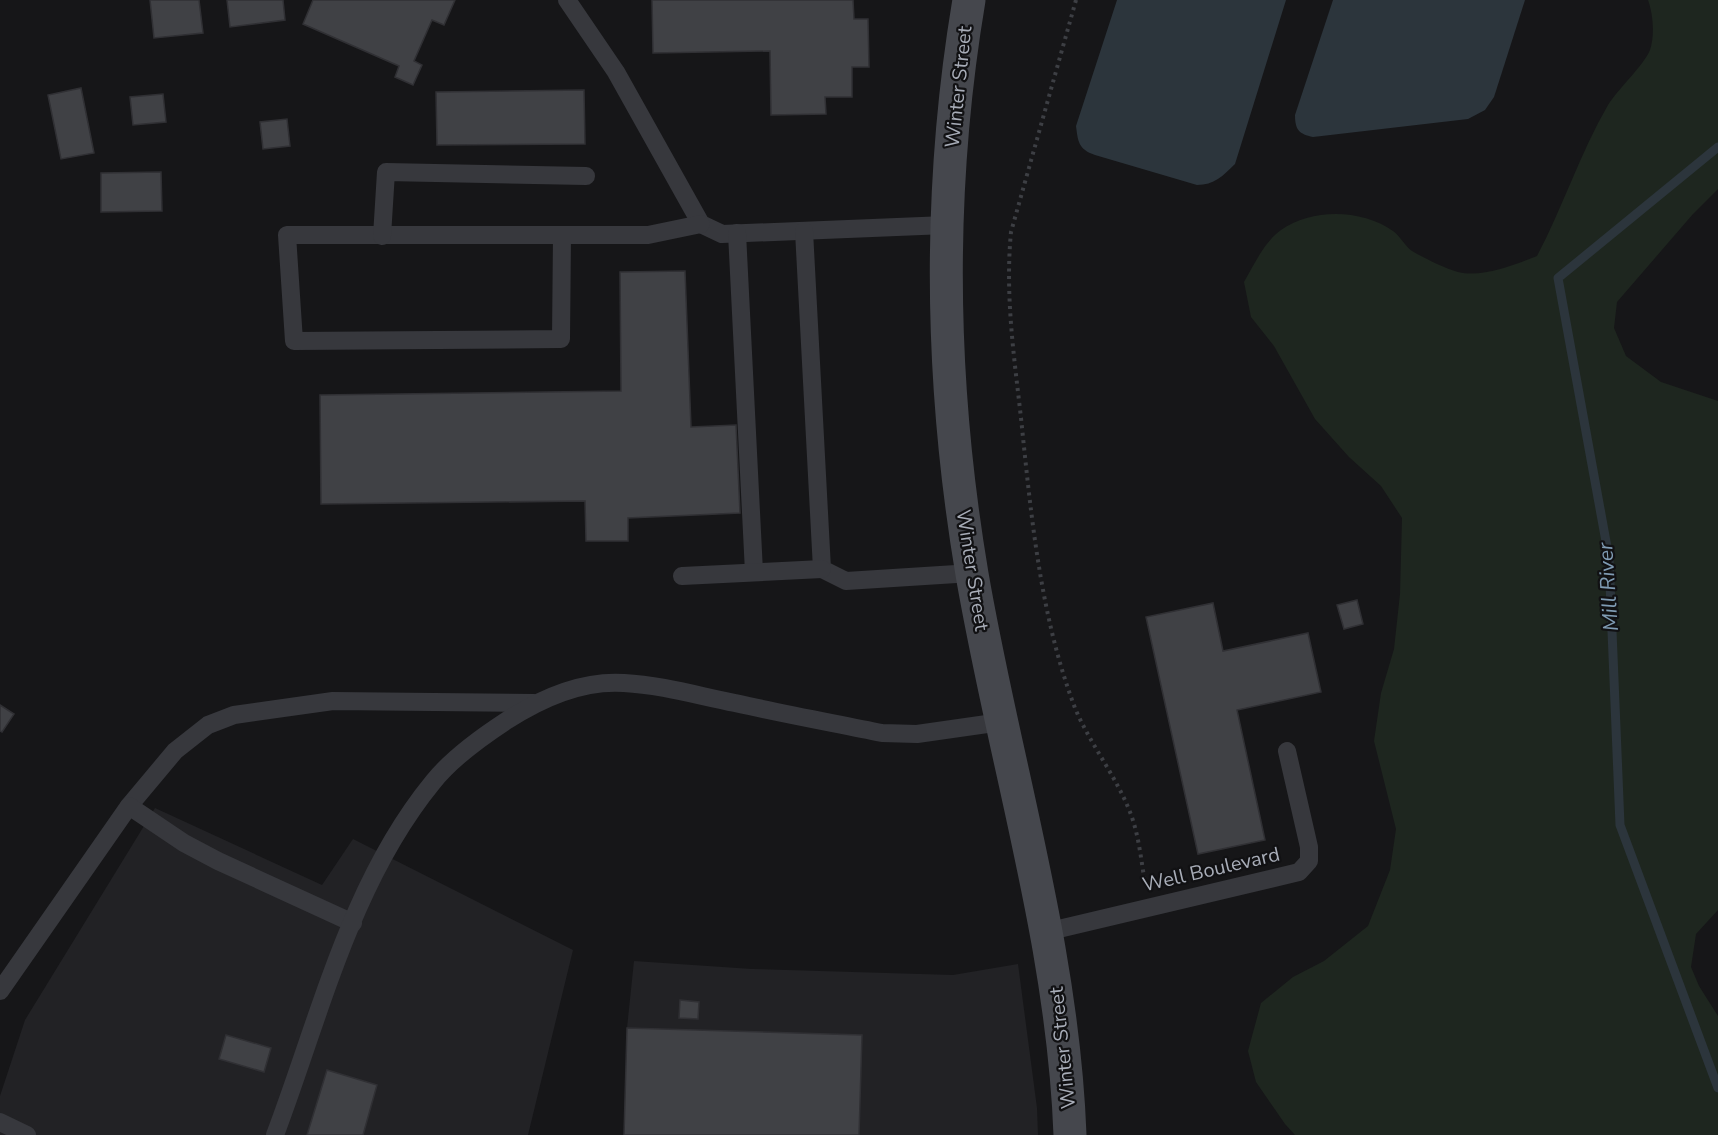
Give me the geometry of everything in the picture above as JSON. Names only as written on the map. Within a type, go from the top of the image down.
[{"type":"main road","name":"Winter Street","points":[[969,0],[955,97],[946,225],[950,394],[972,573],[1046,932],[1065,1055],[1070,1135]]},
{"type":"lane","points":[[567,0],[616,72],[701,224],[722,234],[946,225]]},
{"type":"lane","points":[[382,236],[386,172],[586,176]]},
{"type":"lane","points":[[562,235],[561,339],[294,341],[287,235],[382,236],[562,235],[648,235],[701,224]]},
{"type":"lane","points":[[804,231],[822,569]]},
{"type":"lane","points":[[737,234],[754,572]]},
{"type":"lane","points":[[682,576],[822,569],[846,581],[972,573]]},
{"type":"lane","points":[[275,1135],[353,923],[391,840],[434,780],[478,740],[534,703],[571,690],[622,682],[668,689],[882,733],[917,734],[1001,722]]},
{"type":"lane","points":[[0,991],[129,806],[175,751],[208,725],[234,715],[333,700],[534,703]]},
{"type":"lane","name":"Well Boulevard","points":[[1046,932],[1299,872],[1309,861],[1309,847],[1287,751]]},
{"type":"lane","points":[[129,806],[184,843],[218,861],[353,923]]},
{"type":"lane","points":[[0,1122],[27,1135]]},
{"type":"path","points":[[1076,0],[1011,232],[1008,265],[1010,313],[1032,522],[1052,628],[1075,708],[1130,811],[1137,832],[1150,907]]},
{"type":"shaded area","points":[[1117,0],[1286,0],[1235,164],[1213,182],[1197,185],[1095,155],[1085,150],[1080,144],[1076,126]]},
{"type":"shaded area","points":[[1333,0],[1525,0],[1494,97],[1485,110],[1468,119],[1313,137],[1299,130],[1295,115]]},
{"type":"shaded area","points":[[1648,0],[1718,0],[1718,189],[1693,214],[1617,302],[1614,328],[1626,356],[1661,382],[1718,401],[1718,910],[1696,934],[1691,967],[1699,986],[1718,1016],[1718,1135],[1295,1135],[1256,1082],[1248,1051],[1261,1003],[1293,977],[1324,961],[1368,926],[1390,870],[1396,829],[1374,741],[1381,693],[1394,649],[1400,594],[1402,518],[1381,486],[1349,457],[1315,419],[1274,346],[1251,317],[1244,282],[1260,254],[1275,235],[1293,223],[1322,215],[1352,215],[1367,218],[1396,233],[1412,251],[1458,272],[1488,272],[1537,256],[1598,123],[1612,99],[1650,50],[1653,25]]},
{"type":"shaded area","points":[[155,808],[322,885],[353,839],[573,950],[528,1135],[0,1135],[0,1096],[25,1020]]},
{"type":"shaded area","points":[[634,961],[752,969],[953,975],[1018,964],[1037,1108],[1038,1135],[624,1135],[627,1028]]},
{"type":"building","points":[[150,0],[199,0],[203,33],[154,38]]},
{"type":"building","points":[[227,0],[283,0],[285,20],[230,27]]},
{"type":"building","points":[[313,0],[455,0],[444,25],[432,20],[414,61],[422,65],[413,85],[395,77],[399,66],[303,24]]},
{"type":"building","points":[[652,0],[853,0],[854,19],[868,19],[869,67],[852,67],[852,97],[825,97],[826,114],[771,115],[770,51],[653,53]]},
{"type":"building","points":[[81,88],[94,153],[61,159],[48,95]]},
{"type":"building","points":[[584,90],[585,144],[437,145],[436,92]]},
{"type":"building","points":[[163,94],[166,122],[133,125],[130,97]]},
{"type":"building","points":[[287,119],[290,146],[263,149],[260,122]]},
{"type":"building","points":[[161,172],[162,211],[101,212],[101,173]]},
{"type":"building","points":[[685,271],[691,427],[736,425],[740,513],[628,518],[628,541],[586,541],[585,501],[321,504],[320,395],[621,391],[620,272]]},
{"type":"building","points":[[1357,600],[1363,624],[1344,629],[1337,605]]},
{"type":"building","points":[[1213,603],[1223,651],[1308,633],[1321,692],[1237,710],[1265,840],[1198,854],[1146,617]]},
{"type":"building","points":[[0,705],[14,714],[2,732],[0,731]]},
{"type":"building","points":[[680,1000],[699,1002],[698,1019],[679,1018]]},
{"type":"building","points":[[627,1028],[862,1035],[859,1135],[624,1135]]},
{"type":"building","points":[[226,1035],[271,1048],[264,1072],[219,1059]]},
{"type":"building","points":[[327,1070],[377,1085],[363,1135],[307,1135]]},
{"type":"waterway","name":"Mill River","points":[[1718,147],[1558,278],[1609,558],[1620,825],[1718,1088]]}]
